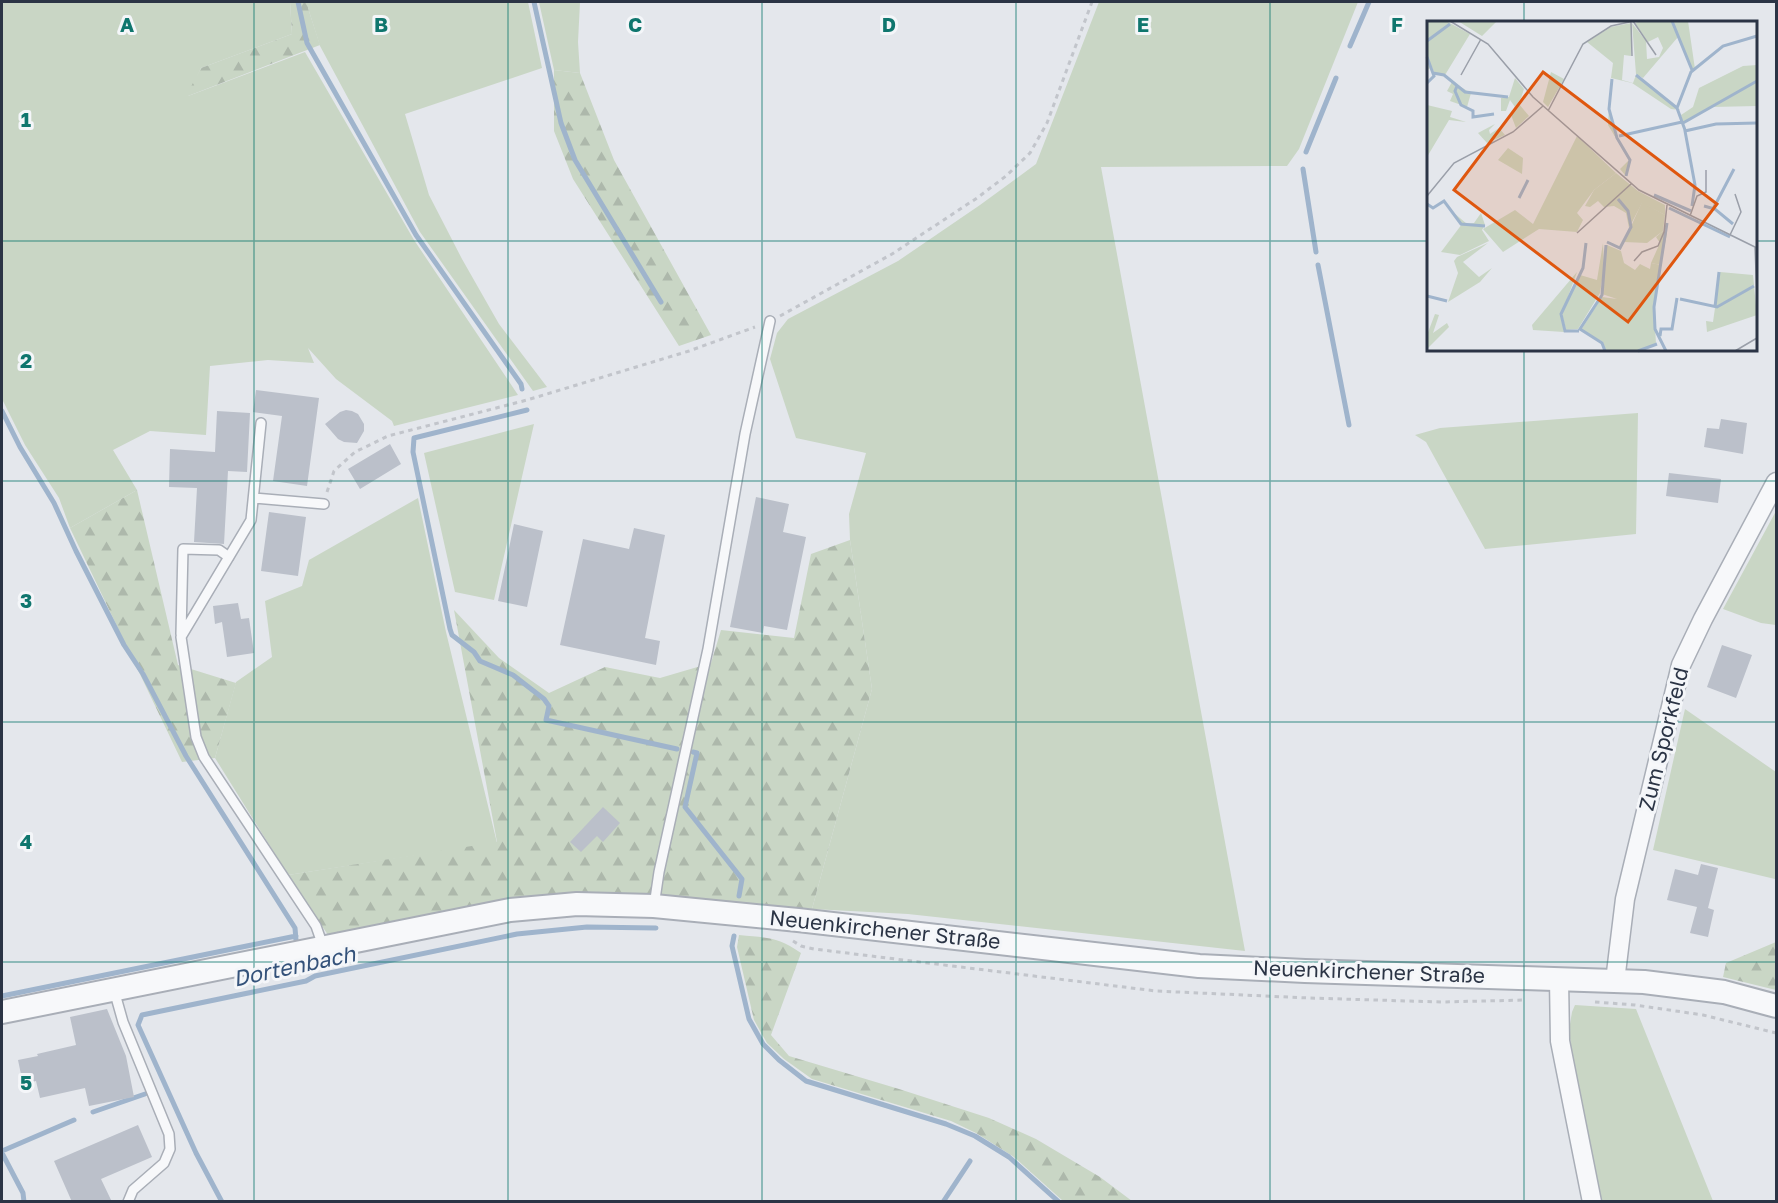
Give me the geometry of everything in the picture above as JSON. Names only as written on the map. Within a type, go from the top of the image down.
[{"type":"street","name":"Zum Sporkfeld","points":[[1615,981],[1625,899],[1681,665],[1776,482]]},
{"type":"street","name":"Neuenkirchener Straße","points":[[2,1012],[510,910],[577,904],[654,906],[798,920],[1199,966],[1559,989],[1615,981],[1644,982],[1724,992],[1776,1005]]},
{"type":"street","points":[[1559,989],[1560,1041],[1592,1202]]},
{"type":"lane","points":[[654,906],[659,872],[708,649],[745,434],[770,321]]},
{"type":"lane","points":[[180,637],[251,520],[261,423]]},
{"type":"lane","points":[[254,498],[324,504]]},
{"type":"lane","points":[[229,557],[219,550],[183,549],[180,637],[196,737],[204,757],[316,926],[324,948]]},
{"type":"lane","points":[[114,990],[123,1022],[169,1134],[170,1149],[164,1163],[133,1190],[129,1202]]},
{"type":"path","points":[[324,504],[334,471],[355,452],[388,436],[527,400],[689,351],[770,321],[911,242],[977,198],[1006,176],[1030,153],[1047,123],[1092,2]]},
{"type":"path","points":[[790,939],[801,946],[814,949],[1156,991],[1441,1002],[1559,989]]},
{"type":"path","points":[[1592,1002],[1635,1005],[1703,1015],[1776,1033]]},
{"type":"green space","points":[[2,2],[290,2],[292,34],[201,68],[188,96],[305,52],[414,240],[518,395],[394,426],[392,421],[336,379],[308,348],[314,363],[268,360],[210,366],[206,435],[150,431],[113,450],[137,490],[70,528],[59,498],[25,445],[2,399]]},
{"type":"green space","points":[[290,2],[308,2],[320,45],[188,96],[201,68],[292,34]]},
{"type":"green space","points":[[308,2],[528,2],[542,68],[405,114],[429,195],[462,259],[499,324],[547,387],[533,391],[420,232],[320,46]]},
{"type":"green space","points":[[539,2],[580,2],[578,42],[580,73],[554,70]]},
{"type":"green space","points":[[1099,2],[1358,2],[1299,149],[1287,166],[1101,167],[1245,951],[908,914],[812,909],[872,689],[850,540],[849,514],[866,453],[796,438],[770,359],[777,333],[788,319],[898,261],[1036,164]]},
{"type":"green space","points":[[554,70],[580,73],[614,160],[711,335],[679,346],[573,179],[554,131]]},
{"type":"green space","points":[[1638,413],[1636,534],[1485,549],[1426,442],[1415,435],[1440,428]]},
{"type":"green space","points":[[534,424],[494,600],[455,592],[424,453]]},
{"type":"green space","points":[[137,490],[178,665],[236,683],[215,758],[182,762],[70,528]]},
{"type":"green space","points":[[418,498],[446,632],[497,843],[288,875],[215,758],[236,682],[272,657],[265,601],[302,586],[309,560]]},
{"type":"green space","points":[[1776,511],[1776,625],[1761,623],[1723,609]]},
{"type":"green space","points":[[850,540],[872,689],[812,909],[663,896],[330,938],[288,875],[497,842],[454,610],[499,658],[549,693],[605,667],[660,678],[711,663],[721,630],[794,638],[811,554]]},
{"type":"green space","points":[[1685,709],[1776,772],[1775,879],[1653,850]]},
{"type":"green space","points":[[739,935],[778,941],[801,953],[771,1035],[789,1056],[989,1118],[1036,1139],[1100,1177],[1132,1201],[1063,1201],[1014,1157],[976,1133],[951,1121],[812,1079],[784,1059],[767,1043],[754,1020],[737,947]]},
{"type":"green space","points":[[1776,942],[1776,990],[1723,977],[1726,963]]},
{"type":"green space","points":[[1575,1005],[1636,1009],[1713,1201],[1601,1201],[1573,1063],[1569,1030]]},
{"type":"building","points":[[256,390],[319,398],[307,486],[273,481],[282,416],[253,412]]},
{"type":"building","points":[[346,410],[358,414],[364,424],[364,431],[357,443],[338,439],[325,424]]},
{"type":"building","points":[[217,411],[250,413],[247,472],[228,471],[224,544],[194,542],[197,488],[169,487],[170,449],[215,452]]},
{"type":"building","points":[[1721,419],[1747,423],[1743,454],[1704,447],[1707,428],[1719,429]]},
{"type":"building","points":[[390,444],[401,464],[360,489],[348,469]]},
{"type":"building","points":[[1669,473],[1721,479],[1718,503],[1666,496]]},
{"type":"building","points":[[756,497],[789,504],[783,532],[806,537],[787,630],[764,626],[763,633],[730,627]]},
{"type":"building","points":[[269,512],[306,517],[298,576],[261,571]]},
{"type":"building","points":[[514,524],[543,531],[527,607],[498,601]]},
{"type":"building","points":[[634,528],[665,535],[645,638],[660,641],[656,665],[560,645],[583,539],[629,549]]},
{"type":"building","points":[[238,603],[241,619],[249,618],[254,653],[227,657],[222,622],[215,624],[213,606]]},
{"type":"building","points":[[1722,645],[1752,655],[1736,698],[1707,687]]},
{"type":"building","points":[[603,807],[620,823],[603,842],[597,836],[581,852],[570,842]]},
{"type":"building","points":[[1701,864],[1718,868],[1708,908],[1714,910],[1708,937],[1690,933],[1697,907],[1667,900],[1675,869],[1698,875]]},
{"type":"building","points":[[107,1009],[126,1056],[134,1097],[89,1106],[85,1088],[40,1098],[36,1081],[23,1084],[18,1060],[76,1045],[70,1017]]},
{"type":"building","points":[[138,1125],[152,1157],[101,1179],[112,1202],[72,1202],[54,1161]]},
{"type":"waterway","points":[[298,2],[307,43],[416,235],[521,384],[522,389]]},
{"type":"waterway","points":[[534,2],[561,123],[575,160],[661,302]]},
{"type":"waterway","points":[[1350,46],[1369,2]]},
{"type":"waterway","points":[[1306,152],[1336,78]]},
{"type":"waterway","points":[[1303,169],[1316,252]]},
{"type":"waterway","points":[[1318,265],[1349,425]]},
{"type":"waterway","points":[[527,410],[414,438],[413,452],[452,635],[474,652],[480,661],[513,675],[544,699],[549,706],[546,720],[677,749]]},
{"type":"waterway","points":[[2,411],[20,447],[54,503],[124,645],[143,674],[186,756],[295,928],[296,940]]},
{"type":"waterway","points":[[693,752],[697,753],[685,807],[742,879],[739,896]]},
{"type":"waterway","name":"Dortenbach","points":[[222,1202],[196,1153],[138,1025],[142,1015],[517,934],[587,927],[656,928]]},
{"type":"waterway","points":[[2,996],[296,936]]},
{"type":"waterway","points":[[734,936],[732,946],[749,1019],[763,1044],[779,1060],[806,1081],[946,1124],[975,1136],[1009,1157],[1059,1202]]},
{"type":"waterway","points":[[93,1112],[145,1094]]},
{"type":"waterway","points":[[2,1151],[74,1120]]},
{"type":"waterway","points":[[2,1153],[23,1193],[24,1202]]},
{"type":"waterway","points":[[943,1202],[970,1161]]}]
